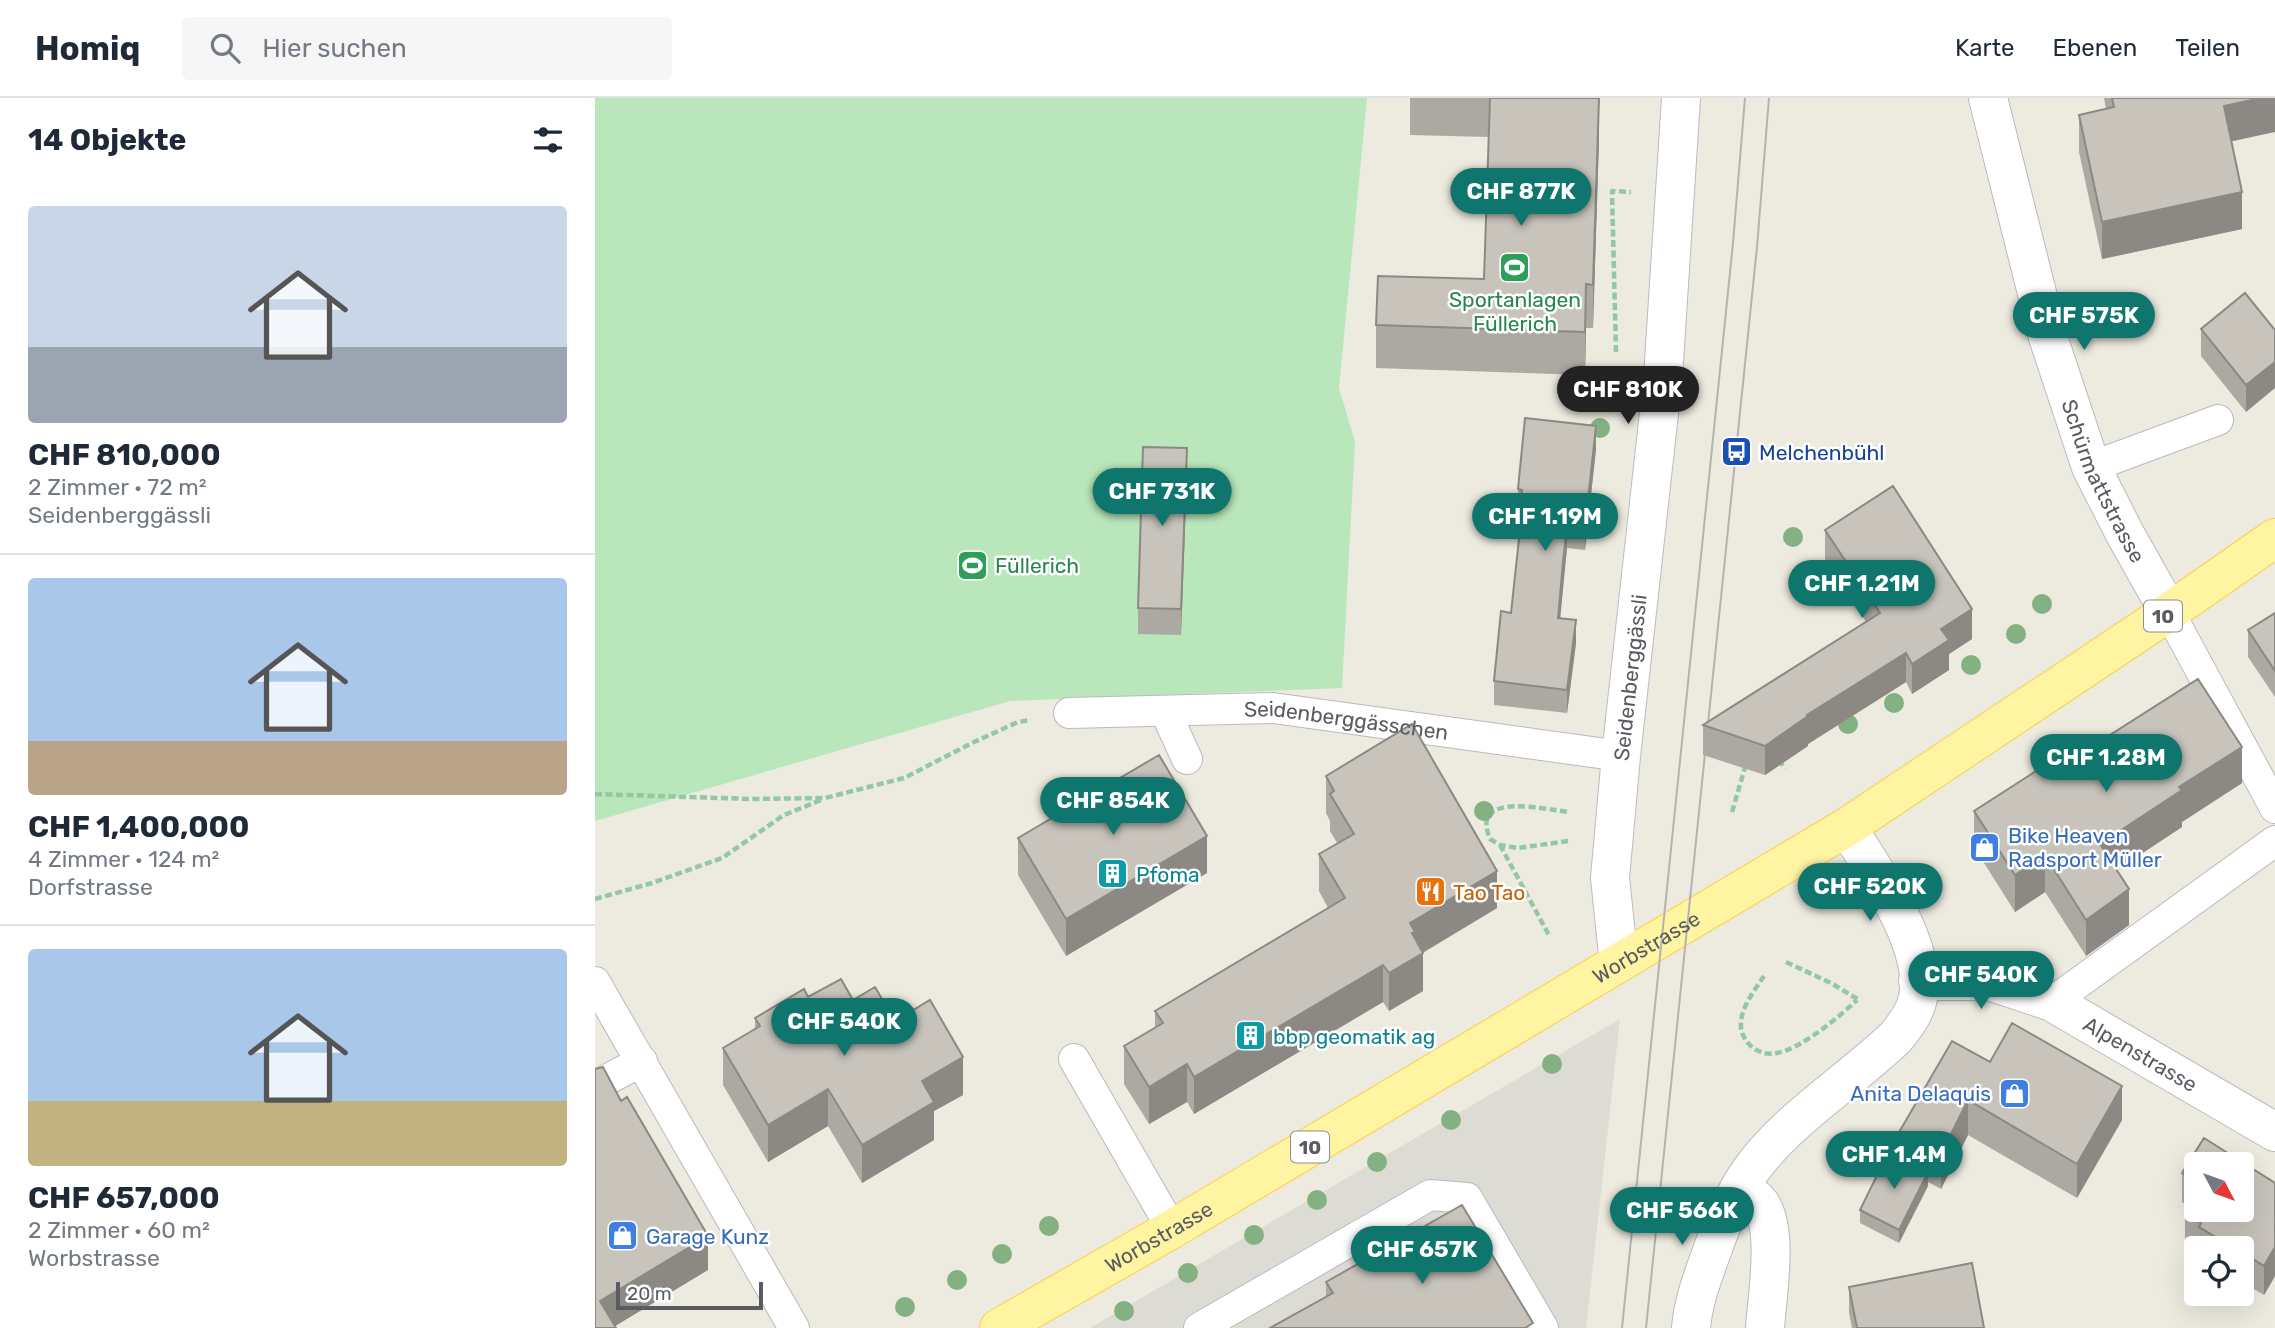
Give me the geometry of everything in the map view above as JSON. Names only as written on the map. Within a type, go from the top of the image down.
[{"type":"main road","name":"Worbstrasse","points":[[999,1328],[1172,1229],[1847,827],[2275,538]]},
{"type":"street","name":"Seidenberggässli","points":[[1619,963],[1610,878],[1663,377],[1681,98]]},
{"type":"street","name":"Schürmattstrasse","points":[[1988,98],[2047,337],[2091,467],[2169,612]]},
{"type":"street","points":[[1691,1328],[1692,1314],[1703,1275],[1726,1213],[1740,1188],[1763,1155],[1787,1130],[1884,1049],[1906,1026],[1917,1002],[1915,950],[1901,917],[1847,827]]},
{"type":"street","name":"Alpenstrasse","points":[[1918,981],[1989,981],[2052,1002],[2275,1132]]},
{"type":"street","points":[[1740,1188],[1759,1202],[1767,1216],[1772,1235],[1765,1328]]},
{"type":"lane","points":[[2091,467],[2218,420]]},
{"type":"lane","points":[[2169,612],[2275,808]]},
{"type":"lane","name":"Seidenberggässchen","points":[[1069,713],[1273,708],[1621,756]]},
{"type":"lane","points":[[1165,711],[1187,759]]},
{"type":"lane","points":[[2052,1002],[2275,841]]},
{"type":"lane","points":[[595,982],[794,1328]]},
{"type":"lane","points":[[1074,1059],[1172,1229]]},
{"type":"lane","points":[[595,1086],[642,1061]]},
{"type":"lane","points":[[1199,1328],[1430,1195],[1467,1198],[1543,1328]]},
{"type":"path","points":[[1612,191],[1616,362]]},
{"type":"path","points":[[595,899],[652,883],[722,858],[784,815],[825,798],[904,778],[1019,722],[1069,713]]},
{"type":"path","points":[[1732,812],[1749,755]]},
{"type":"path","points":[[1778,758],[1786,769]]},
{"type":"path","points":[[595,794],[751,799],[825,798]]},
{"type":"path","points":[[1569,812],[1510,805],[1491,813],[1487,821],[1487,831],[1490,839],[1500,845],[1518,848],[1576,840]]},
{"type":"path","points":[[1500,845],[1550,937]]},
{"type":"path","points":[[1763,976],[1741,1014],[1740,1027],[1745,1040],[1764,1053],[1777,1054],[1791,1049],[1838,1018],[1857,1000],[1831,983],[1786,962]]},
{"type":"shaded area","points":[[1620,1019],[1586,1328],[1090,1328],[1314,1197]]},
{"type":"green space","name":"Füllerich","points":[[595,98],[1367,98],[1339,388],[1355,442],[1342,688],[1010,701],[595,821]]},
{"type":"building","points":[[1490,98],[1599,98],[1593,285],[1586,284],[1585,332],[1376,325],[1378,276],[1484,279]]},
{"type":"building","points":[[2112,98],[2261,98],[2224,106],[2242,192],[2102,222],[2079,115],[2114,107]]},
{"type":"building","points":[[2245,293],[2275,330],[2275,362],[2246,385],[2201,329]]},
{"type":"building","points":[[1525,418],[1596,426],[1585,527],[1567,525],[1558,618],[1576,620],[1567,690],[1494,681],[1501,611],[1511,613],[1521,520],[1522,490],[1518,489]]},
{"type":"building","points":[[1143,447],[1187,448],[1181,609],[1138,608]]},
{"type":"building","points":[[1893,486],[1972,609],[1941,629],[1949,640],[1912,664],[1906,653],[1807,715],[1765,746],[1703,725],[1880,613],[1825,530]]},
{"type":"building","points":[[2275,613],[2275,671],[2248,630]]},
{"type":"building","points":[[2198,679],[2242,747],[2179,787],[2182,790],[2100,844],[2129,889],[2086,920],[2045,855],[2015,875],[1974,811],[2064,753],[2069,761]]},
{"type":"building","points":[[1412,724],[1497,871],[1410,923],[1415,932],[1412,933],[1423,953],[1389,973],[1383,965],[1194,1077],[1187,1064],[1149,1087],[1124,1046],[1163,1023],[1155,1011],[1345,898],[1319,854],[1354,834],[1330,794],[1334,791],[1326,776]]},
{"type":"building","points":[[1159,755],[1207,836],[1066,919],[1018,838]]},
{"type":"building","points":[[841,979],[853,1000],[875,987],[895,1021],[930,1000],[963,1057],[922,1081],[934,1102],[862,1145],[828,1089],[768,1125],[723,1048],[760,1026],[755,1018],[804,989],[808,997]]},
{"type":"building","points":[[2012,1023],[2122,1086],[2077,1164],[1968,1100],[1941,1154],[1898,1134],[1952,1041],[1990,1062]]},
{"type":"building","points":[[603,1067],[621,1101],[627,1097],[708,1236],[600,1301],[616,1328],[595,1328],[595,1069]]},
{"type":"building","points":[[2204,1138],[2226,1152],[2195,1152]]},
{"type":"building","points":[[1888,1153],[1928,1172],[1899,1230],[1860,1210]]},
{"type":"building","points":[[2254,1170],[2275,1183],[2275,1247],[2264,1266],[2254,1260],[2254,1236],[2214,1236],[2199,1227],[2201,1223],[2254,1222]]},
{"type":"building","points":[[1462,1205],[1533,1323],[1525,1328],[1270,1328],[1333,1293],[1326,1282]]},
{"type":"building","points":[[1972,1263],[1984,1328],[1857,1328],[1849,1287]]},
{"type":"tram line","points":[[1622,1328],[1733,243],[1745,98]]},
{"type":"tram line","points":[[1646,1328],[1757,247],[1769,98]]},
{"type":"place","name":"Sportanlagen Füllerich","points":[[1515,267]]},
{"type":"place","name":"Melchenbühl","points":[[1736,452]]},
{"type":"place","name":"Füllerich","points":[[972,565]]},
{"type":"place","name":"Bike Heaven Radsport Müller","points":[[1985,847]]},
{"type":"place","name":"Pfoma","points":[[1113,874]]},
{"type":"place","name":"Tao Tao","points":[[1430,892]]},
{"type":"place","name":"bbp geomatik ag","points":[[1250,1036]]},
{"type":"place","name":"Anita Delaquis","points":[[2014,1093]]},
{"type":"place","name":"Garage Kunz","points":[[623,1236]]}]
